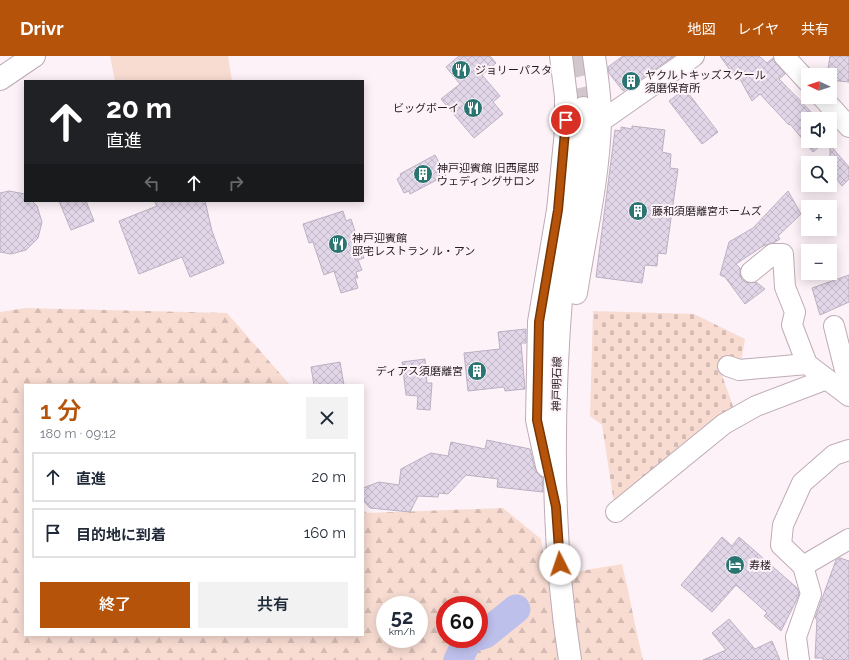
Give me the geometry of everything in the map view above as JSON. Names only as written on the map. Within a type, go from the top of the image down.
[{"type":"main road","points":[[0,79],[34,56]]},
{"type":"main road","points":[[556,507],[537,420],[539,322],[558,210],[566,131],[566,97],[561,56]]},
{"type":"main road","points":[[557,373],[566,346],[595,180],[600,122],[594,56]]},
{"type":"main road","name":"神戸明石線","points":[[570,660],[564,621],[556,507],[557,373],[562,284],[576,185],[583,108]]},
{"type":"street","points":[[600,122],[694,56]]},
{"type":"street","points":[[784,56],[801,74]]},
{"type":"street","points":[[828,104],[849,127]]},
{"type":"street","points":[[751,272],[773,254],[782,254],[785,287],[795,312],[792,325],[807,364],[849,396]]},
{"type":"street","points":[[834,326],[849,386]]},
{"type":"street","points":[[728,366],[739,370],[807,364]]},
{"type":"street","points":[[616,512],[724,424],[756,406],[826,379]]},
{"type":"street","points":[[799,660],[796,637],[811,594],[802,566],[781,545],[783,524],[802,483],[834,455],[849,450]]},
{"type":"street","points":[[802,566],[849,539]]},
{"type":"green space","points":[[110,56],[228,56],[232,80],[115,80]]},
{"type":"green space","points":[[26,308],[227,313],[289,384],[24,384],[24,636],[364,636],[364,511],[367,513],[503,508],[541,539],[547,579],[580,571],[622,564],[643,660],[0,660],[0,312]]},
{"type":"green space","points":[[593,311],[694,314],[745,339],[741,363],[718,364],[734,409],[614,503],[602,425],[590,416]]},
{"type":"building","name":"ビッグボーイ","points":[[459,56],[490,56],[496,63],[482,75],[500,96],[493,102],[503,114],[474,138],[441,99],[460,84],[446,67]]},
{"type":"building","name":"ヤクルトキッズスクール 須磨保育所","points":[[623,56],[674,56],[623,91],[609,73],[608,67]]},
{"type":"building","points":[[720,56],[759,56],[767,63],[773,58],[785,74],[779,79],[801,102],[801,104],[803,104],[811,112],[801,112],[801,137],[790,124],[789,125],[760,94],[752,101],[740,79],[738,81]]},
{"type":"building","points":[[830,56],[849,56],[849,82],[837,81],[837,68],[828,68]]},
{"type":"building","points":[[685,89],[718,132],[702,144],[669,101]]},
{"type":"building","name":"藤和須磨離宮ホームズ","points":[[632,126],[665,130],[662,152],[671,154],[670,168],[678,169],[666,254],[658,253],[657,266],[645,265],[642,283],[596,277],[615,130],[621,131],[621,127],[632,129]]},
{"type":"building","points":[[810,148],[818,148],[813,152]]},
{"type":"building","points":[[830,148],[833,148],[849,167],[849,179],[842,186],[837,179],[837,156],[830,156]]},
{"type":"building","name":"神戸迎賓館 旧西尾邸 ウェディングサロン","points":[[435,155],[446,175],[410,194],[409,191],[404,193],[397,179],[401,176],[400,174]]},
{"type":"building","points":[[9,191],[24,194],[24,202],[33,202],[37,206],[42,222],[38,238],[26,250],[11,254],[0,252],[0,193]]},
{"type":"building","points":[[788,191],[801,214],[778,236],[780,239],[763,246],[736,264],[740,268],[742,280],[747,283],[756,282],[765,289],[745,304],[725,277],[720,275],[729,242],[753,228]]},
{"type":"building","points":[[59,202],[86,202],[94,221],[71,230]]},
{"type":"building","points":[[155,202],[205,202],[212,231],[224,263],[190,277],[182,257],[139,274],[119,221],[157,206]]},
{"type":"building","points":[[343,211],[346,221],[351,219],[364,258],[358,260],[362,270],[356,272],[358,278],[355,278],[358,288],[341,293],[334,271],[324,275],[313,242],[309,243],[303,224]]},
{"type":"building","points":[[849,275],[849,302],[820,315],[812,288]]},
{"type":"building","points":[[526,329],[526,343],[521,343],[525,389],[505,391],[504,387],[468,391],[464,353],[500,349],[498,332]]},
{"type":"building","points":[[425,359],[427,383],[432,383],[430,410],[417,409],[418,396],[406,395],[402,362]]},
{"type":"building","points":[[340,362],[344,384],[314,384],[311,367]]},
{"type":"building","points":[[487,440],[530,449],[535,469],[542,477],[543,492],[497,487],[498,479],[466,475],[448,494],[439,493],[438,497],[418,496],[410,512],[370,508],[364,501],[364,488],[379,482],[399,485],[401,469],[431,453],[448,456],[451,442],[485,449]]},
{"type":"building","name":"寿楼","points":[[722,537],[732,546],[739,537],[797,588],[799,594],[781,631],[764,616],[767,613],[736,585],[712,612],[681,585]]},
{"type":"building","points":[[840,558],[849,561],[849,660],[823,660],[823,658],[815,658],[817,619],[815,618],[836,560]]},
{"type":"building","points":[[729,619],[755,649],[772,641],[780,660],[703,660],[726,650],[712,633]]},
{"type":"waterway","points":[[488,632],[516,609]]},
{"type":"waterway","points":[[458,660],[464,648]]},
{"type":"tunnel","points":[[571,56],[583,108]]},
{"type":"place","name":"ジョリーパスタ","points":[[461,70]]},
{"type":"place","name":"ヤクルトキッズスクール 須磨保育所","points":[[631,81]]},
{"type":"place","name":"ビッグボーイ","points":[[473,108]]},
{"type":"place","name":"神戸迎賓館 旧西尾邸 ウェディングサロン","points":[[423,174]]},
{"type":"place","name":"藤和須磨離宮ホームズ","points":[[638,211]]},
{"type":"place","name":"神戸迎賓館 邸宅レストラン ル・アン","points":[[338,244]]},
{"type":"place","name":"ディアス須磨離宮","points":[[477,371]]},
{"type":"place","name":"寿楼","points":[[735,565]]},
{"type":"route","points":[[560,564],[556,507],[537,420],[539,322],[558,210],[566,120]]}]
